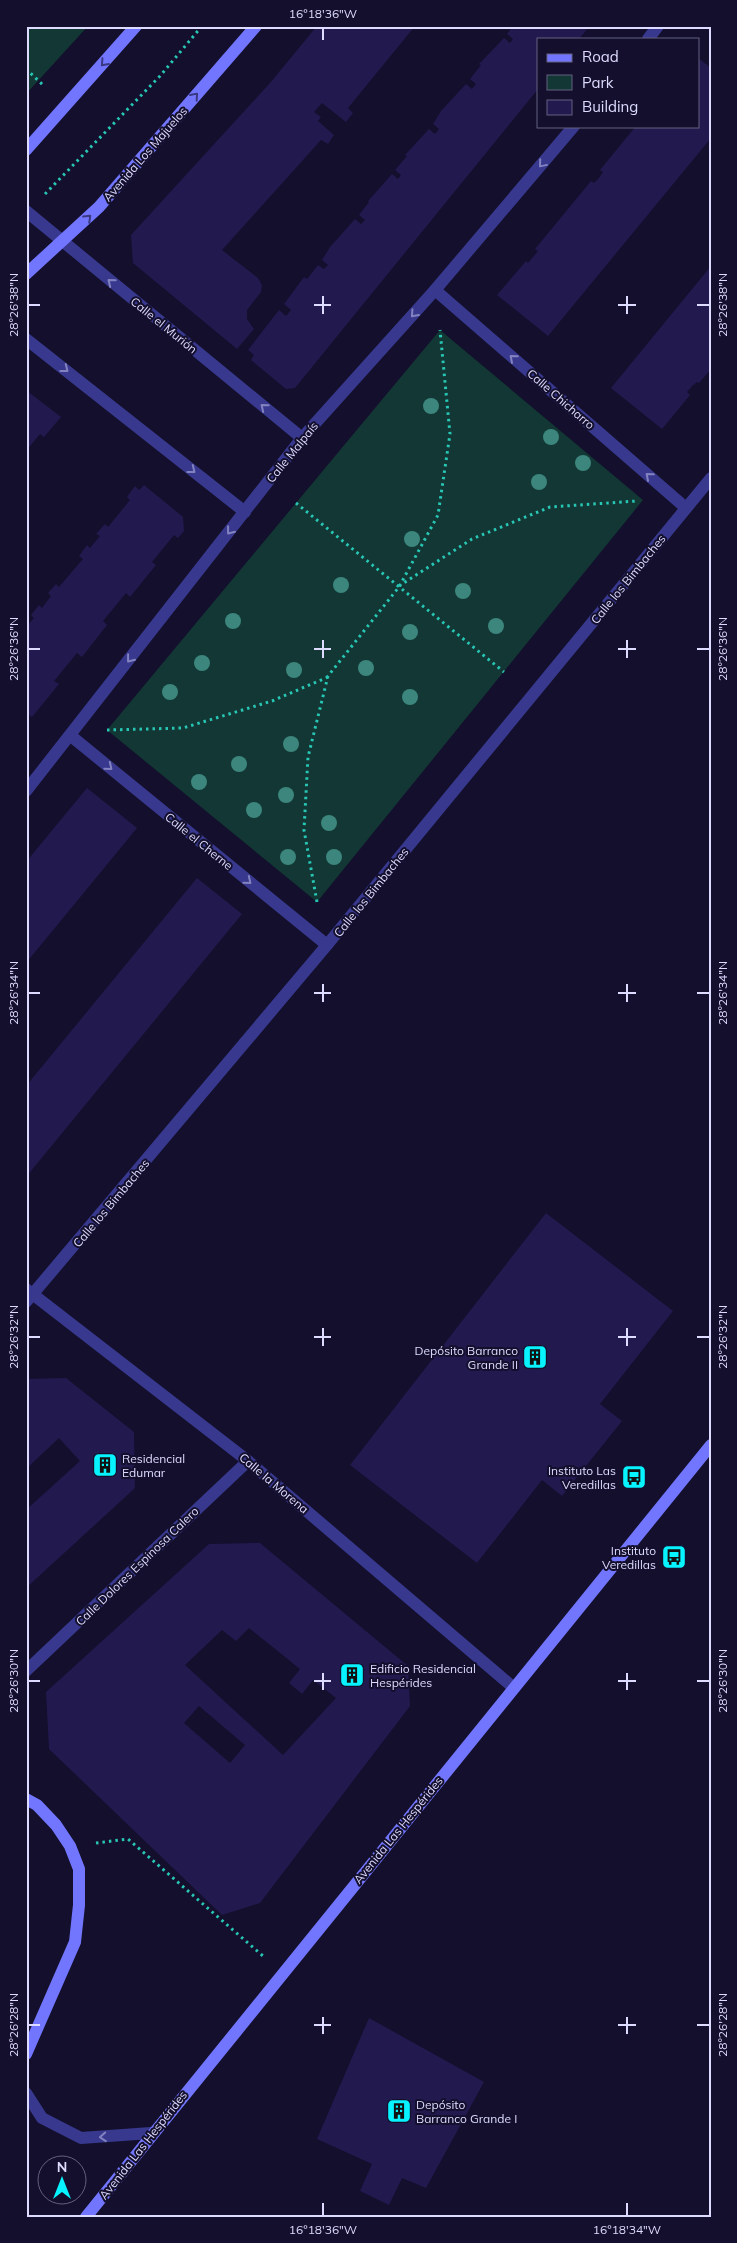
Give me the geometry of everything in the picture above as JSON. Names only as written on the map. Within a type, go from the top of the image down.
[{"type":"street","points":[[26,150],[136,26]]},
{"type":"street","name":"Avenida Los Majuelos","points":[[26,274],[99,207],[256,26]]},
{"type":"street","points":[[649,38],[658,26]]},
{"type":"street","name":"Calle Malpaís","points":[[26,791],[71,736],[302,438],[435,290],[572,128]]},
{"type":"street","name":"Calle el Murión","points":[[27,211],[302,438]]},
{"type":"street","name":"Calle Chicharro","points":[[435,290],[686,508]]},
{"type":"street","points":[[26,339],[245,512]]},
{"type":"street","name":"Calle los Bimbaches","points":[[29,1295],[327,945],[711,478]]},
{"type":"street","name":"Calle el Cherne","points":[[71,736],[327,945]]},
{"type":"street","name":"Calle la Morena","points":[[29,1295],[248,1460],[514,1688]]},
{"type":"street","name":"Avenida Las Hespérides","points":[[86,2217],[151,2133],[711,1445]]},
{"type":"street","name":"Calle Dolores Espinosa Calero","points":[[26,1671],[248,1460]]},
{"type":"street","points":[[26,1799],[37,1805],[56,1825],[70,1846],[79,1869],[79,1905],[75,1942],[26,2054]]},
{"type":"street","points":[[26,2092],[42,2118],[81,2138],[151,2133]]},
{"type":"path","points":[[27,211],[160,76],[202,26]]},
{"type":"path","points":[[26,69],[43,85]]},
{"type":"path","points":[[317,902],[304,830],[308,757],[328,676],[399,586],[438,515],[450,434],[440,330]]},
{"type":"path","points":[[399,586],[472,539],[550,507],[643,500]]},
{"type":"path","points":[[296,503],[504,672]]},
{"type":"path","points":[[108,730],[183,728],[272,701],[328,676]]},
{"type":"path","points":[[70,1846],[128,1839],[282,1972]]},
{"type":"green space","points":[[26,26],[88,26],[26,94]]},
{"type":"green space","points":[[440,330],[643,500],[317,902],[107,730]]},
{"type":"building","points":[[317,26],[415,26],[348,108],[353,113],[346,122],[322,103],[314,112],[321,117],[318,121],[334,135],[328,144],[321,140],[222,250],[258,278],[262,285],[261,292],[247,310],[247,319],[254,329],[237,349],[133,263],[131,235],[270,83]]},
{"type":"building","points":[[513,26],[588,28],[580,38],[537,38],[537,90],[295,388],[286,389],[251,360],[254,355],[248,350],[279,310],[286,316],[291,310],[284,304],[304,277],[307,279],[318,265],[324,269],[328,265],[322,260],[330,247],[355,219],[361,224],[365,220],[359,215],[368,201],[392,174],[398,179],[401,175],[395,170],[407,156],[405,155],[429,129],[435,134],[439,129],[433,124],[441,111],[466,84],[472,89],[476,84],[470,79],[481,65],[479,64],[504,38],[510,43],[513,39],[507,34]]},
{"type":"building","points":[[700,60],[711,68],[711,138],[548,336],[497,295],[526,261],[528,263],[538,251],[535,249],[591,181],[594,183],[599,178],[603,172],[600,170],[634,128],[700,128]]},
{"type":"building","points":[[711,266],[711,369],[699,383],[697,382],[687,392],[690,395],[662,429],[611,388]]},
{"type":"building","points":[[26,390],[61,417],[44,437],[40,434],[26,451]]},
{"type":"building","points":[[144,485],[183,517],[184,531],[178,538],[174,535],[152,562],[156,565],[130,597],[126,593],[103,621],[107,625],[82,657],[77,653],[54,681],[59,684],[32,717],[28,714],[26,716],[26,627],[34,618],[31,615],[39,605],[42,608],[51,596],[48,593],[56,584],[59,587],[83,559],[79,556],[87,545],[90,548],[100,536],[96,534],[105,524],[108,527],[130,500],[127,497],[135,486],[139,490]]},
{"type":"building","points":[[87,788],[137,828],[26,963],[26,862]]},
{"type":"building","points":[[197,878],[242,914],[26,1177],[26,1086]]},
{"type":"building","name":"Depósito Barranco Grande II","points":[[546,1213],[673,1311],[600,1404],[622,1421],[562,1496],[542,1480],[477,1563],[350,1465]]},
{"type":"building","name":"Residencial Edumar","points":[[66,1378],[134,1432],[135,1488],[26,1588],[26,1510],[80,1461],[59,1438],[26,1469],[26,1379]]},
{"type":"building","points":[[260,1543],[408,1666],[410,1706],[260,1903],[222,1915],[49,1749],[46,1692],[209,1544]],"holes":[[[249,1628],[300,1669],[289,1683],[302,1694],[313,1680],[336,1698],[283,1755],[185,1665],[222,1630],[236,1641]],[[199,1706],[245,1745],[230,1763],[184,1723]]]},
{"type":"building","name":"Depósito Barranco Grande I","points":[[369,2018],[484,2082],[426,2188],[402,2178],[389,2205],[360,2191],[372,2164],[317,2139]]},
{"type":"place","name":"Depósito Barranco Grande II","points":[[535,1357]]},
{"type":"place","name":"Residencial Edumar","points":[[105,1465]]},
{"type":"place","name":"Instituto Las Veredillas","points":[[634,1477]]},
{"type":"place","name":"Instituto Veredillas","points":[[674,1557]]},
{"type":"place","name":"Edificio Residencial Hespérides","points":[[352,1675]]},
{"type":"place","name":"Depósito Barranco Grande I","points":[[399,2111]]}]
